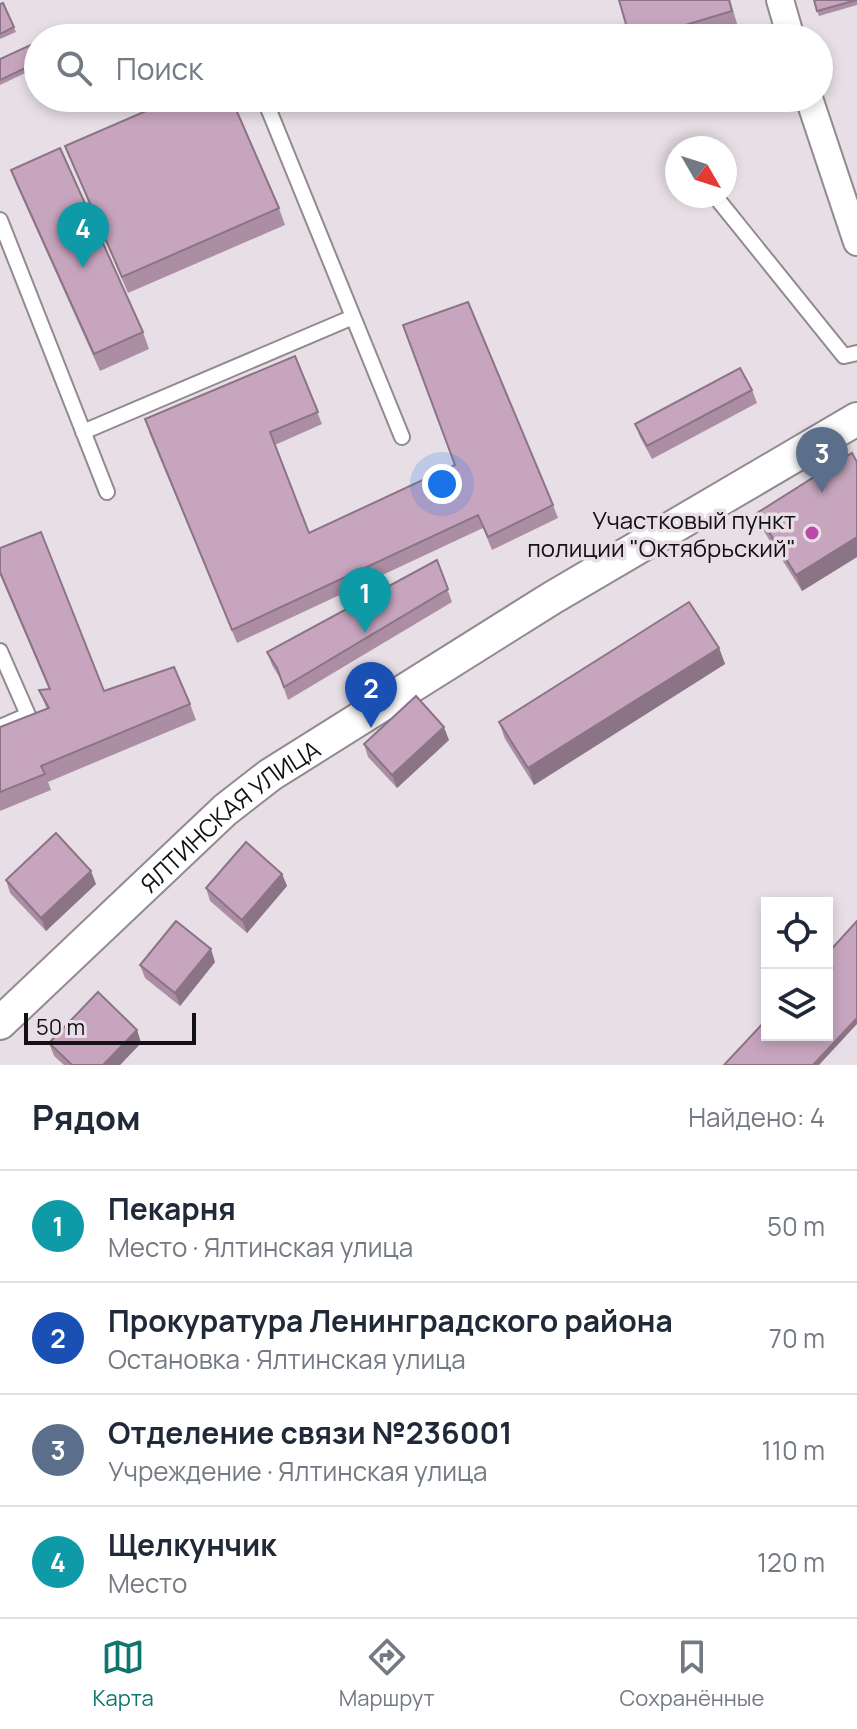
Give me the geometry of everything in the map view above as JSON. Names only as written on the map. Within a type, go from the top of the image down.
[{"type":"street","points":[[780,0],[787,24]]},
{"type":"street","points":[[814,112],[857,242]]},
{"type":"street","name":"ЯЛТИНСКАЯ УЛИЦА","points":[[0,1023],[225,810],[270,775],[552,598],[857,419]]},
{"type":"lane","points":[[270,112],[402,437]]},
{"type":"lane","points":[[725,208],[844,356],[857,353]]},
{"type":"lane","points":[[0,220],[107,492]]},
{"type":"lane","points":[[83,432],[353,317]]},
{"type":"lane","points":[[0,651],[28,715],[0,727]]},
{"type":"building","points":[[619,0],[729,0],[732,11],[689,24],[626,24]]},
{"type":"building","points":[[814,0],[857,0],[817,11]]},
{"type":"building","points":[[3,3],[14,27],[0,34],[0,4]]},
{"type":"building","points":[[24,48],[24,69],[0,80],[0,59]]},
{"type":"building","points":[[144,112],[237,112],[279,208],[122,277],[65,146]]},
{"type":"building","points":[[60,148],[143,332],[94,354],[11,170]]},
{"type":"building","points":[[468,302],[553,505],[488,537],[478,515],[232,630],[145,419],[295,356],[318,412],[270,432],[309,533],[455,465],[403,325]]},
{"type":"building","points":[[740,368],[752,390],[647,446],[635,424]]},
{"type":"building","points":[[852,453],[857,462],[857,537],[796,575],[757,513]]},
{"type":"building","points":[[41,532],[104,691],[174,667],[190,704],[41,766],[45,774],[0,792],[0,727],[49,708],[39,690],[50,689],[0,572],[0,548]]},
{"type":"building","points":[[437,560],[448,589],[284,687],[267,652]]},
{"type":"building","points":[[689,602],[719,648],[528,768],[499,722]]},
{"type":"building","points":[[416,696],[444,727],[392,775],[364,744]]},
{"type":"building","points":[[56,833],[91,871],[41,918],[6,880]]},
{"type":"building","points":[[246,842],[282,874],[242,920],[206,888]]},
{"type":"building","points":[[176,921],[211,949],[175,993],[140,965]]},
{"type":"building","points":[[857,921],[857,1018],[813,1065],[724,1065],[761,1025],[761,1041],[833,1041],[833,947]]},
{"type":"building","points":[[98,992],[137,1030],[103,1065],[72,1065],[49,1043]]},
{"type":"place","name":"Щелкунчик","points":[[83,268]]},
{"type":"place","name":"Отделение связи №236001","points":[[822,493]]},
{"type":"place","name":"Участковый пункт полиции \"Октябрьский\"","points":[[812,533]]},
{"type":"place","name":"Пекарня","points":[[365,633]]},
{"type":"place","name":"Прокуратура Ленинградского района","points":[[371,728]]}]
